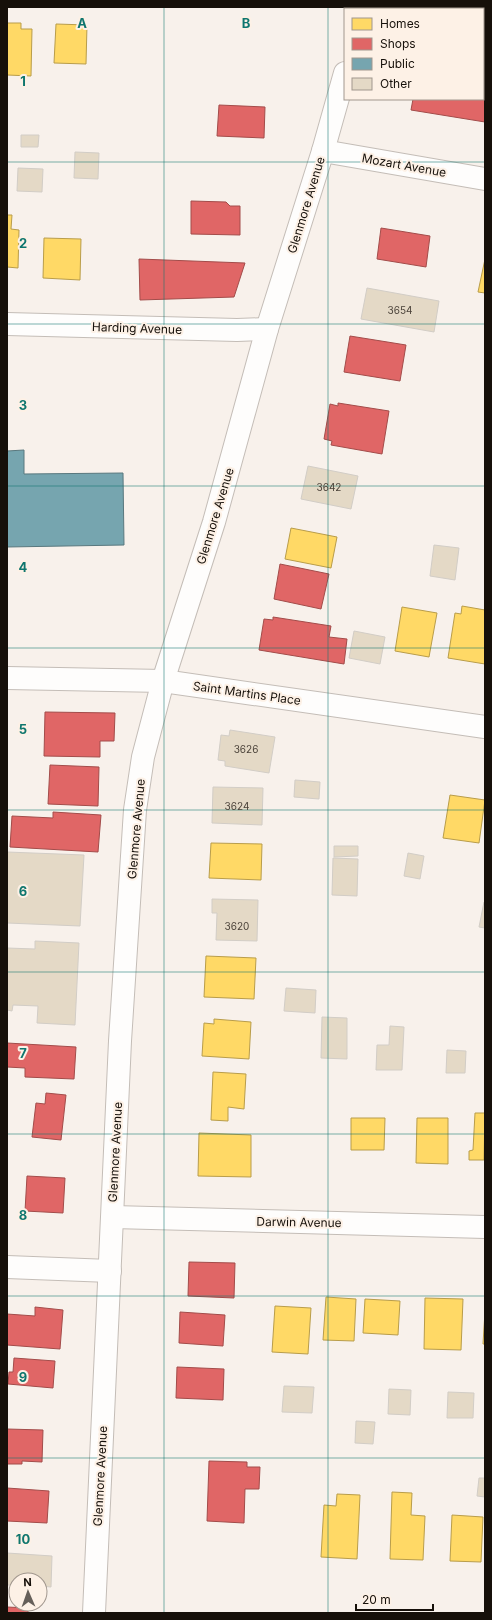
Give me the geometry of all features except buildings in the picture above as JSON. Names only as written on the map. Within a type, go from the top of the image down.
[{"type":"street","name":"Glenmore Avenue","points":[[94,1613],[120,1041],[135,810],[143,757],[163,681],[214,522],[267,329],[323,151],[344,77]]},
{"type":"street","name":"Mozart Avenue","points":[[323,151],[485,179]]},
{"type":"street","name":"Harding Avenue","points":[[7,324],[237,330],[267,329]]},
{"type":"street","name":"Saint Martins Place","points":[[7,678],[163,681],[485,728]]},
{"type":"street","name":"Darwin Avenue","points":[[113,1217],[485,1227]]},
{"type":"street","points":[[7,1268],[110,1271]]}]
